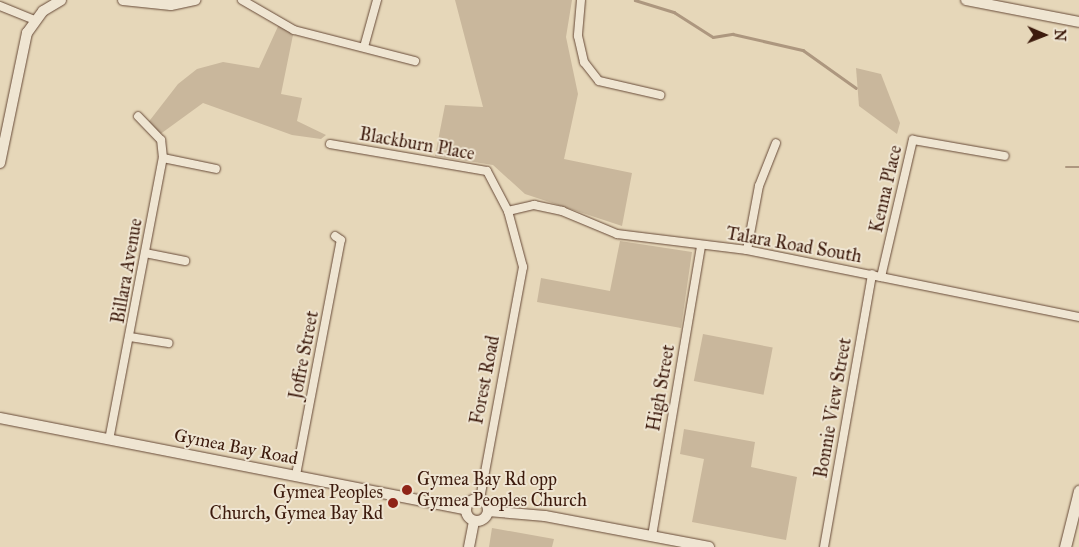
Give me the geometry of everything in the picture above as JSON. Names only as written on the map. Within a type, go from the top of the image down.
[{"type":"main road","points":[[1065,547],[1079,491]]},
{"type":"street","points":[[0,163],[2,138],[15,80],[34,20],[61,0]]},
{"type":"street","points":[[123,0],[171,5],[195,0]]},
{"type":"street","points":[[242,0],[293,30],[415,60]]},
{"type":"street","points":[[364,47],[377,0]]},
{"type":"street","points":[[581,0],[578,36],[584,62],[599,81],[660,95]]},
{"type":"street","points":[[966,0],[1079,22]]},
{"type":"street","points":[[0,6],[34,20]]},
{"type":"street","name":"Billara Avenue","points":[[109,440],[163,158],[161,140],[138,116]]},
{"type":"street","name":"Kenna Place","points":[[881,277],[913,140],[1004,156]]},
{"type":"street","points":[[747,250],[759,186],[776,143]]},
{"type":"street","name":"Blackburn Place","points":[[330,144],[487,171],[508,211],[523,267]]},
{"type":"street","points":[[163,158],[216,169]]},
{"type":"street","name":"Talara Road South","points":[[508,211],[534,205],[562,211],[617,234],[747,250],[1079,317]]},
{"type":"street","name":"Joffre Street","points":[[296,475],[338,238],[347,232]]},
{"type":"street","name":"High Street","points":[[652,536],[701,245]]},
{"type":"street","points":[[145,253],[185,261]]},
{"type":"street","name":"Forest Road","points":[[480,498],[523,267]]},
{"type":"street","name":"Bonnie View Street","points":[[824,547],[872,274]]},
{"type":"street","points":[[130,336],[169,343]]},
{"type":"street","name":"Gymea Bay Road","points":[[0,418],[465,509]]},
{"type":"street","points":[[469,547],[474,521],[465,509],[472,499],[480,498],[488,511],[652,536],[709,547]]},
{"type":"street","points":[[474,521],[485,518],[488,511]]},
{"type":"shaded area","points":[[455,0],[572,0],[566,37],[578,94],[564,159],[632,173],[622,226],[525,194],[493,165],[435,156],[445,105],[483,107]]},
{"type":"shaded area","points":[[280,22],[294,30],[281,94],[302,98],[297,121],[326,135],[321,139],[292,135],[203,103],[159,135],[147,124],[178,84],[197,69],[223,62],[259,68]]},
{"type":"shaded area","points":[[856,68],[881,74],[900,123],[897,134],[859,106]]},
{"type":"shaded area","points":[[620,241],[692,252],[681,328],[537,302],[541,278],[610,291]]},
{"type":"shaded area","points":[[703,334],[773,348],[764,395],[694,381]]},
{"type":"shaded area","points":[[684,429],[755,442],[751,467],[797,477],[786,540],[692,522],[704,459],[680,454]]},
{"type":"shaded area","points":[[492,528],[554,539],[552,547],[489,547]]},
{"type":"waterway","points":[[635,0],[674,12],[713,37],[733,34],[803,50],[856,88]]},
{"type":"waterway","points":[[1066,167],[1079,167]]},
{"type":"place","name":"Gymea Bay Rd opp Gymea Peoples Church","points":[[407,490]]},
{"type":"place","name":"Gymea Peoples Church, Gymea Bay Rd","points":[[393,503]]}]
